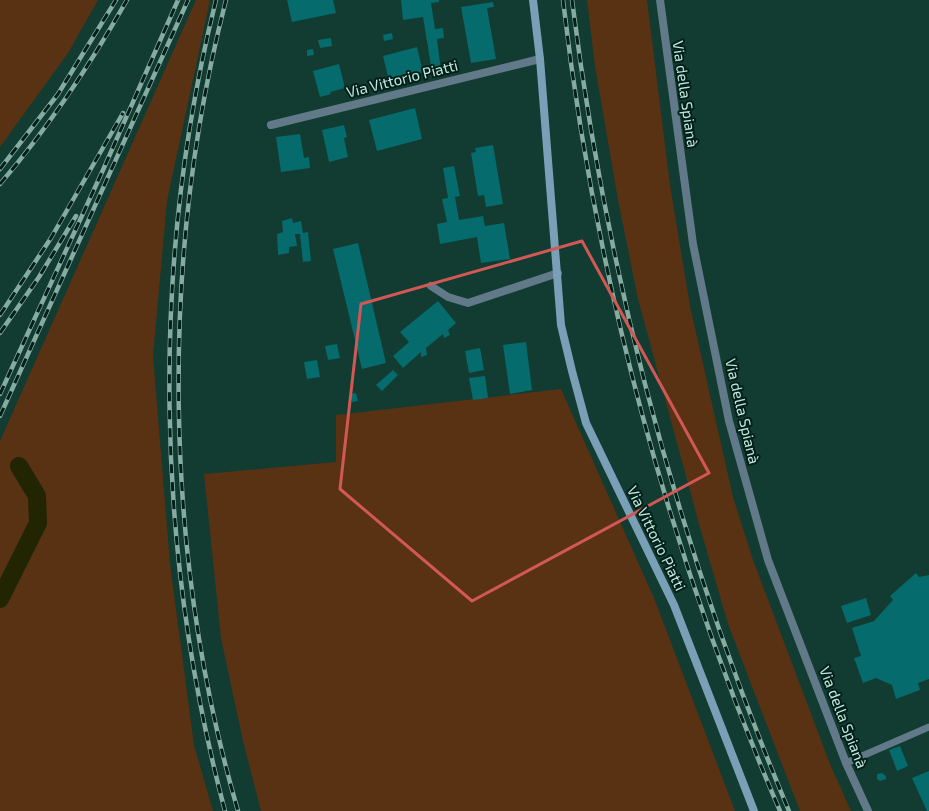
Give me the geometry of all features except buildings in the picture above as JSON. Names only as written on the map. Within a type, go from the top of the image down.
[{"type":"street","name":"Via Vittorio Piatti","points":[[533,0],[540,59],[562,325],[586,423],[674,606],[754,811]]},
{"type":"street","name":"Via della Spianà","points":[[660,0],[693,244],[729,421],[768,560],[846,763],[868,811]]},
{"type":"street","name":"Via Vittorio Piatti","points":[[271,125],[540,59]]},
{"type":"street","points":[[431,286],[448,297],[468,303],[558,273]]},
{"type":"lane","points":[[846,763],[929,727]]},
{"type":"highlighted area","points":[[582,241],[709,473],[472,601],[340,489],[361,304]]},
{"type":"shaded area","points":[[0,0],[98,0],[68,53],[0,147]]},
{"type":"shaded area","points":[[196,0],[210,0],[167,201],[153,356],[170,564],[194,745],[213,811],[0,811],[0,441]]},
{"type":"shaded area","points":[[587,0],[647,0],[670,185],[690,306],[733,497],[753,560],[830,764],[851,811],[800,811],[728,624],[699,524],[638,299],[618,200],[595,66]]},
{"type":"shaded area","points":[[561,389],[654,598],[735,811],[261,811],[243,741],[221,638],[204,474],[336,462],[336,415]]},
{"type":"waterway","points":[[0,599],[38,523],[37,496],[19,466]]},
{"type":"railway","points":[[0,169],[58,94],[116,0]]},
{"type":"railway","points":[[0,184],[52,118],[68,95],[127,0]]},
{"type":"railway","points":[[0,394],[103,170],[178,0]]},
{"type":"railway","points":[[0,416],[188,0]]},
{"type":"railway","points":[[216,0],[195,100],[180,201],[171,303],[170,406],[174,508],[185,610],[202,711],[225,811]]},
{"type":"railway","points":[[226,0],[204,99],[189,200],[181,303],[179,406],[184,510],[195,612],[213,713],[238,811]]},
{"type":"railway","points":[[563,0],[577,104],[595,208],[616,311],[642,413],[671,515],[704,615],[740,714],[780,811]]},
{"type":"railway","points":[[572,0],[587,104],[605,208],[627,311],[653,413],[682,514],[714,614],[750,713],[789,811]]},
{"type":"railway","points":[[0,315],[51,238],[123,113]]},
{"type":"railway","points":[[0,333],[39,277],[76,216]]}]
